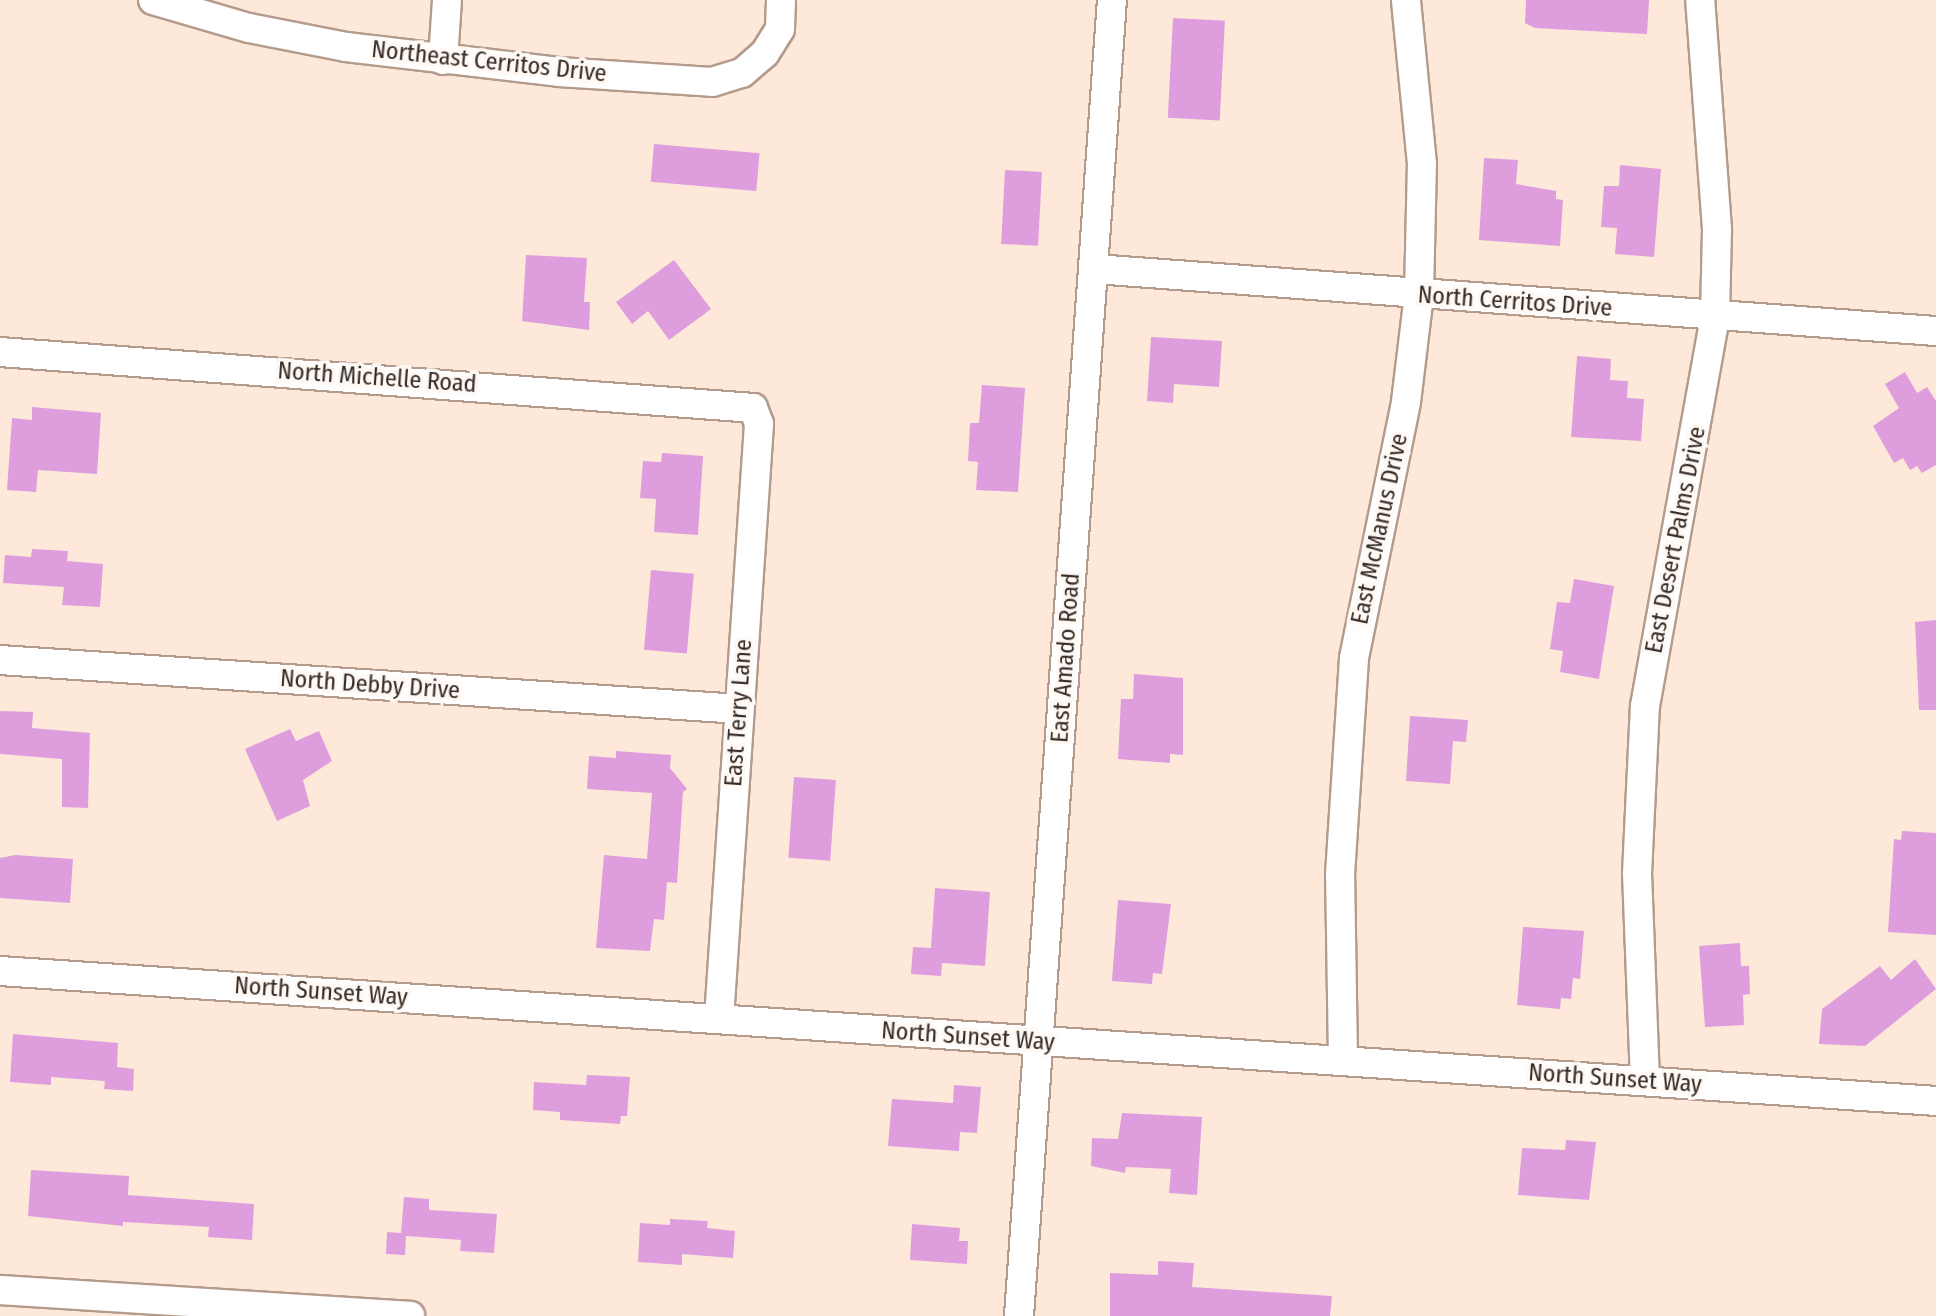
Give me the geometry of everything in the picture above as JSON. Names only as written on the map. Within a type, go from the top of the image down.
[{"type":"street","name":"Northeast Cerritos Drive","points":[[153,0],[249,28],[443,60],[712,82],[742,73],[765,53],[780,29],[781,0]]},
{"type":"street","points":[[443,60],[447,0]]},
{"type":"street","name":"East Amado Road","points":[[1019,1316],[1112,0]]},
{"type":"street","name":"East McManus Drive","points":[[1343,1060],[1340,875],[1354,658],[1406,402],[1419,294],[1422,164],[1406,0]]},
{"type":"street","name":"East Desert Palms Drive","points":[[1645,1081],[1637,874],[1645,706],[1715,317],[1717,229],[1700,0]]},
{"type":"street","name":"North Cerritos Drive","points":[[1095,269],[1936,331]]},
{"type":"street","name":"North Michelle Road","points":[[0,352],[753,408]]},
{"type":"street","name":"East Terry Lane","points":[[719,1019],[759,424],[753,408]]},
{"type":"street","name":"North Debby Drive","points":[[0,660],[739,709]]},
{"type":"street","name":"North Sunset Way","points":[[0,971],[1936,1101]]},
{"type":"street","points":[[0,1290],[410,1316]]},
{"type":"building","points":[[1526,0],[1649,0],[1647,34],[1535,28],[1525,23]]},
{"type":"building","points":[[1173,18],[1225,21],[1220,121],[1168,118]]},
{"type":"building","points":[[654,144],[760,153],[756,191],[651,182]]},
{"type":"building","points":[[1484,158],[1518,160],[1516,184],[1556,191],[1556,199],[1563,200],[1560,246],[1479,240]]},
{"type":"building","points":[[1620,165],[1661,169],[1654,257],[1615,254],[1617,228],[1601,227],[1604,186],[1619,186]]},
{"type":"building","points":[[1005,170],[1042,172],[1038,246],[1001,244]]},
{"type":"building","points":[[526,255],[587,258],[584,302],[590,302],[589,330],[522,321]]},
{"type":"building","points":[[674,260],[711,309],[669,340],[648,311],[632,324],[616,302]]},
{"type":"building","points":[[1151,337],[1222,341],[1219,387],[1174,384],[1173,403],[1147,401]]},
{"type":"building","points":[[1577,356],[1611,359],[1610,380],[1628,381],[1627,398],[1644,399],[1641,441],[1571,437]]},
{"type":"building","points":[[1905,372],[1917,393],[1927,387],[1936,401],[1936,465],[1922,473],[1917,466],[1910,470],[1903,458],[1894,463],[1873,426],[1899,408],[1885,384]]},
{"type":"building","points":[[982,385],[1025,388],[1018,492],[976,490],[978,462],[968,461],[970,423],[979,423]]},
{"type":"building","points":[[32,407],[101,413],[97,474],[38,470],[36,492],[7,490],[12,418],[32,420]]},
{"type":"building","points":[[662,453],[703,456],[698,535],[654,532],[656,499],[640,498],[643,461],[661,462]]},
{"type":"building","points":[[32,549],[68,551],[67,561],[103,564],[100,607],[62,605],[64,587],[3,583],[5,555],[31,557]]},
{"type":"building","points":[[651,570],[694,574],[687,653],[644,650]]},
{"type":"building","points":[[1574,579],[1614,586],[1599,679],[1560,672],[1563,651],[1550,649],[1557,602],[1570,603]]},
{"type":"building","points":[[1936,620],[1936,710],[1919,710],[1915,622]]},
{"type":"building","points":[[1134,674],[1183,678],[1183,755],[1170,754],[1170,763],[1118,759],[1121,699],[1133,699]]},
{"type":"building","points":[[0,711],[33,712],[32,728],[90,733],[88,808],[62,807],[62,759],[0,754]]},
{"type":"building","points":[[1410,716],[1468,720],[1466,742],[1453,741],[1450,784],[1406,781]]},
{"type":"building","points":[[290,729],[296,741],[319,731],[332,761],[303,780],[310,806],[277,821],[245,749]]},
{"type":"building","points":[[616,751],[671,755],[670,768],[687,789],[683,792],[677,883],[667,882],[664,920],[654,919],[650,951],[596,948],[604,855],[647,859],[652,793],[587,789],[589,756],[616,758]]},
{"type":"building","points":[[794,777],[836,780],[830,861],[788,858]]},
{"type":"building","points":[[1902,831],[1936,833],[1936,935],[1888,932],[1894,839],[1901,840]]},
{"type":"building","points":[[15,855],[73,859],[70,903],[0,898],[0,858]]},
{"type":"building","points":[[935,888],[990,892],[985,966],[942,963],[941,976],[911,974],[913,947],[931,948]]},
{"type":"building","points":[[1118,900],[1171,904],[1162,974],[1153,973],[1152,984],[1112,981]]},
{"type":"building","points":[[1523,927],[1584,931],[1580,979],[1573,978],[1571,999],[1561,998],[1560,1009],[1517,1005]]},
{"type":"building","points":[[1740,943],[1741,966],[1749,966],[1750,994],[1743,995],[1744,1025],[1705,1027],[1699,946]]},
{"type":"building","points":[[1915,959],[1936,989],[1865,1046],[1819,1044],[1822,1009],[1880,966],[1891,980]]},
{"type":"building","points":[[13,1034],[118,1043],[117,1067],[134,1069],[133,1091],[104,1089],[105,1081],[51,1077],[51,1085],[10,1082]]},
{"type":"building","points":[[587,1075],[630,1077],[627,1116],[621,1116],[620,1124],[560,1120],[560,1112],[533,1110],[534,1082],[586,1085]]},
{"type":"building","points":[[954,1085],[981,1087],[977,1133],[960,1132],[959,1151],[888,1146],[892,1099],[953,1103]]},
{"type":"building","points":[[1122,1113],[1202,1117],[1197,1195],[1169,1193],[1171,1169],[1126,1167],[1125,1173],[1091,1166],[1092,1138],[1118,1139]]},
{"type":"building","points":[[1566,1140],[1596,1142],[1589,1200],[1518,1195],[1522,1148],[1565,1150]]},
{"type":"building","points":[[31,1170],[129,1176],[128,1195],[254,1204],[252,1240],[208,1237],[209,1227],[123,1222],[123,1226],[28,1216]]},
{"type":"building","points":[[404,1197],[429,1199],[429,1210],[497,1214],[494,1253],[460,1251],[461,1240],[406,1236],[405,1255],[386,1254],[387,1232],[401,1233]]},
{"type":"building","points":[[670,1219],[708,1221],[707,1228],[735,1231],[733,1258],[682,1254],[682,1265],[638,1262],[640,1223],[670,1225]]},
{"type":"building","points":[[912,1224],[960,1228],[959,1241],[968,1241],[967,1264],[910,1260]]},
{"type":"building","points":[[1158,1261],[1194,1263],[1192,1287],[1332,1296],[1330,1316],[1110,1316],[1110,1273],[1158,1275]]}]
